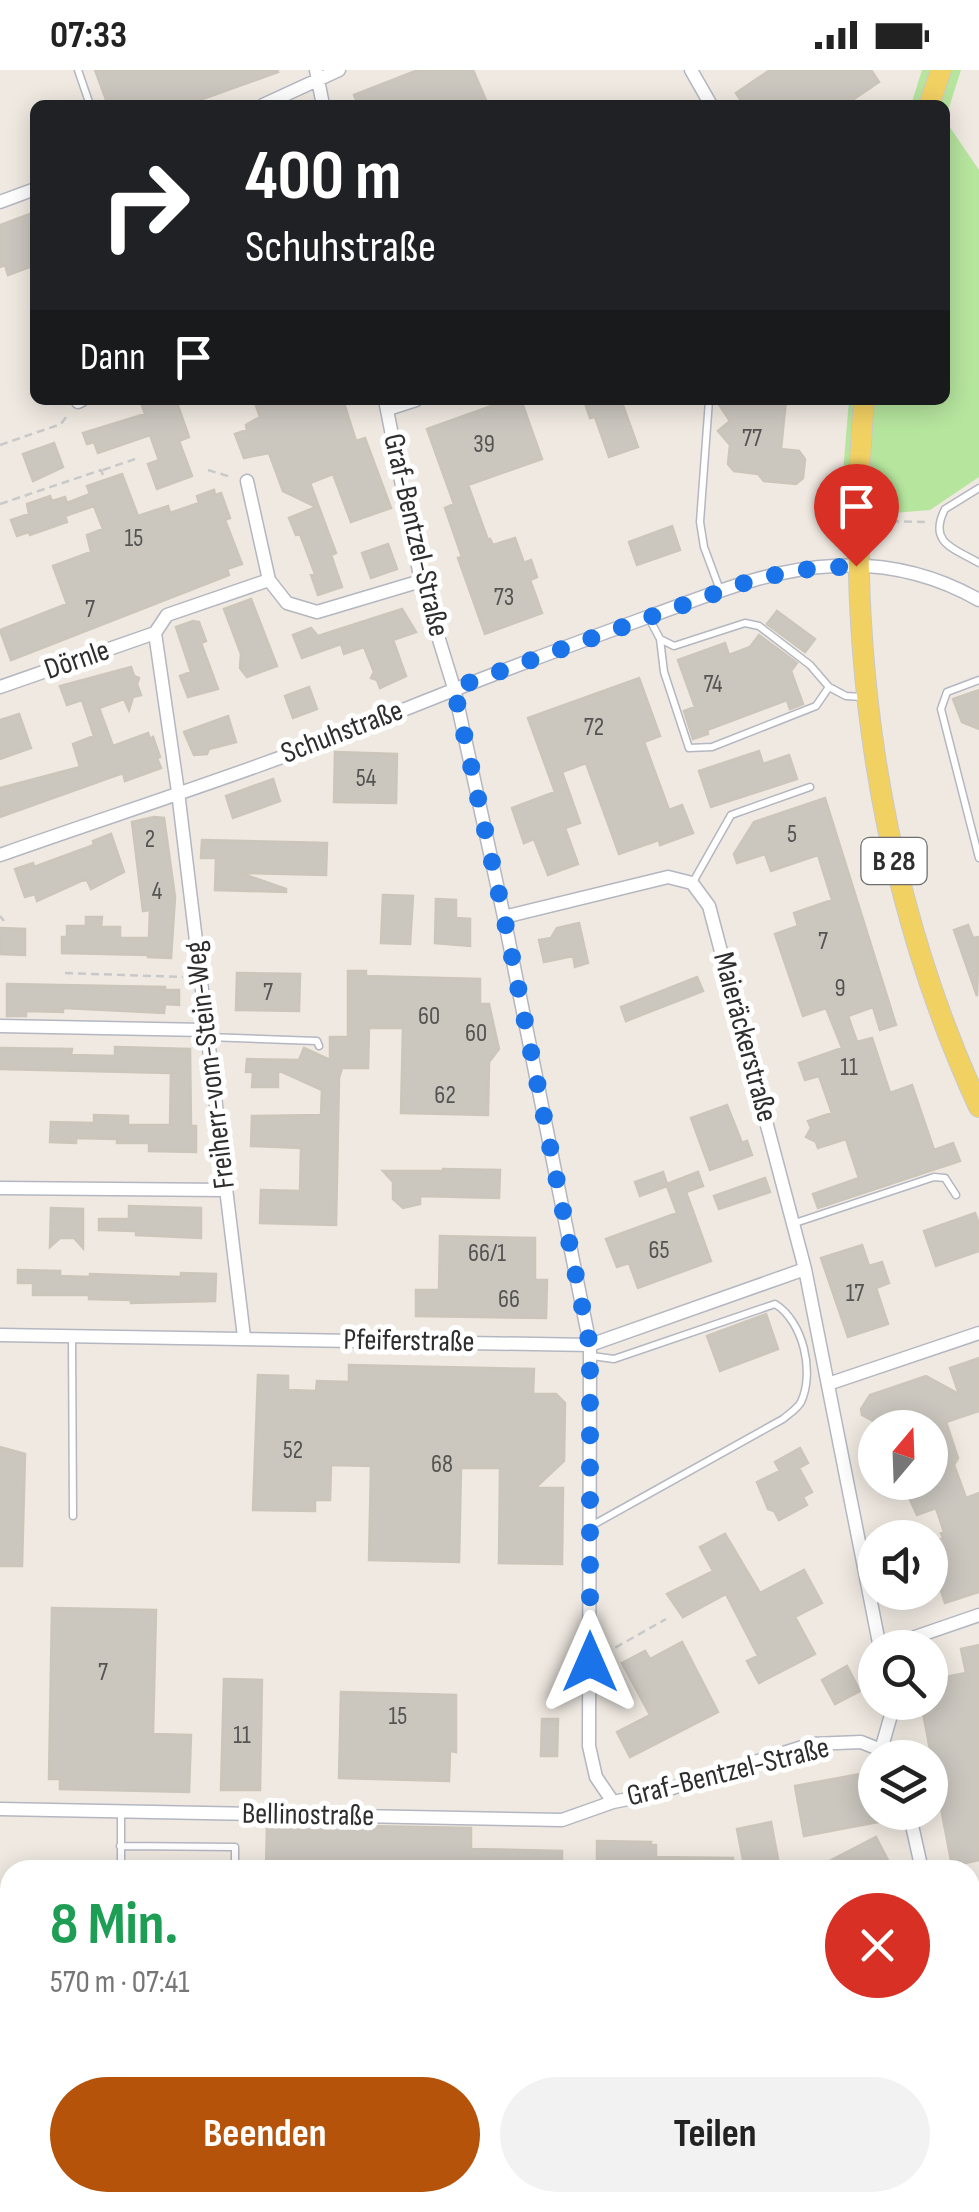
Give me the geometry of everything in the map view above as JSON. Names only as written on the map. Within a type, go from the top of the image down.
[{"type":"main road","points":[[931,100],[941,70]]},
{"type":"main road","name":"B 28","points":[[864,405],[856,566],[866,698],[884,816],[906,905],[946,1028],[979,1107]]},
{"type":"street","points":[[271,100],[317,75],[339,70]]},
{"type":"street","points":[[691,70],[708,100]]},
{"type":"street","points":[[317,75],[323,100]]},
{"type":"street","points":[[0,202],[30,190]]},
{"type":"street","name":"Graf-Bentzel-Straße","points":[[386,405],[421,581],[454,688],[504,917],[590,1351],[590,1746],[596,1776],[613,1802],[653,1794],[812,1744],[858,1742]]},
{"type":"street","points":[[247,482],[269,580],[287,603],[317,612],[421,581]]},
{"type":"street","name":"Schuhstraße","points":[[0,855],[398,713],[454,688],[720,591],[788,572],[856,566],[896,569],[979,600]]},
{"type":"street","name":"Dörnle","points":[[0,687],[155,633],[167,615],[269,580]]},
{"type":"street","name":"Dörnle","points":[[155,633],[178,792]]},
{"type":"street","name":"Freiherr-vom-Stein-Weg","points":[[178,792],[244,1337]]},
{"type":"street","points":[[504,917],[668,877],[692,884]]},
{"type":"street","name":"Maieräckerstraße","points":[[692,884],[709,906],[724,954],[794,1224],[877,1630]]},
{"type":"street","points":[[0,1026],[206,1033]]},
{"type":"street","points":[[0,1188],[225,1190]]},
{"type":"street","name":"Pfeiferstraße","points":[[0,1334],[244,1337],[590,1351],[805,1269]]},
{"type":"street","points":[[828,1384],[979,1334]]},
{"type":"street","name":"Maieräckerstraße","points":[[934,1630],[979,1615]]},
{"type":"street","name":"Bellinostraße","points":[[0,1809],[562,1820],[613,1802]]},
{"type":"street","points":[[912,1830],[920,1860]]},
{"type":"lane","points":[[78,70],[88,100]]},
{"type":"lane","points":[[709,405],[700,522],[704,548],[720,591]]},
{"type":"lane","points":[[979,488],[946,509],[940,518],[944,542],[979,564]]},
{"type":"lane","points":[[649,617],[660,640],[664,672],[689,748],[712,747],[816,706],[829,687]]},
{"type":"lane","points":[[660,640],[674,646],[745,624],[759,626],[810,664],[829,687],[846,696],[866,698]]},
{"type":"lane","points":[[979,680],[946,692],[941,709],[979,858]]},
{"type":"lane","points":[[692,884],[731,815],[810,787]]},
{"type":"lane","points":[[206,1033],[317,1042],[319,1046]]},
{"type":"lane","points":[[794,1224],[934,1177],[945,1178],[956,1195]]},
{"type":"lane","points":[[590,1351],[614,1359],[775,1304],[788,1312],[805,1352],[805,1386],[800,1405],[782,1419],[590,1526]]},
{"type":"lane","points":[[72,1336],[73,1516]]},
{"type":"lane","points":[[121,1811],[121,1860]]},
{"type":"lane","points":[[120,1846],[234,1847],[235,1860]]},
{"type":"path","points":[[0,445],[61,424],[77,405]]},
{"type":"path","points":[[0,504],[138,458]]},
{"type":"path","points":[[208,470],[247,482]]},
{"type":"path","points":[[49,478],[52,486]]},
{"type":"path","points":[[857,520],[919,523],[940,518]]},
{"type":"path","points":[[65,973],[200,978]]},
{"type":"path","points":[[590,1662],[666,1619]]},
{"type":"green space","points":[[922,70],[961,70],[950,104],[950,100],[913,100]]},
{"type":"green space","points":[[950,127],[979,170],[979,477],[930,510],[881,514],[840,509],[849,405],[950,405]]},
{"type":"building","points":[[95,70],[278,72],[200,100],[106,100]]},
{"type":"building","points":[[418,70],[473,70],[486,100],[356,100],[354,95]]},
{"type":"building","points":[[770,70],[871,70],[879,82],[852,100],[741,100],[736,93]]},
{"type":"building","points":[[30,214],[30,267],[8,275],[5,265],[0,267],[0,225]]},
{"type":"building","points":[[142,405],[178,405],[189,437],[179,441],[192,476],[157,489],[148,464],[159,460],[150,435],[98,453],[94,442],[87,444],[83,433],[145,414]]},
{"type":"building","points":[[256,405],[345,405],[356,441],[365,438],[391,508],[351,522],[333,474],[310,483],[336,553],[331,555],[342,587],[318,595],[311,575],[315,574],[300,534],[296,535],[289,518],[316,507],[283,491],[269,453],[244,458],[235,434],[247,430],[246,425],[260,417]]},
{"type":"building","points":[[494,405],[523,405],[542,459],[468,485],[488,540],[493,545],[515,538],[524,563],[531,560],[537,577],[530,580],[542,613],[485,634],[445,508],[454,504],[427,429]]},
{"type":"building","points":[[586,405],[623,405],[638,447],[609,457],[595,417],[590,418]]},
{"type":"building","points":[[719,405],[785,405],[781,449],[799,451],[805,459],[803,478],[796,484],[764,481],[758,474],[734,471],[728,464],[730,445],[718,431],[730,421]]},
{"type":"building","points":[[54,443],[63,467],[33,481],[23,454]]},
{"type":"building","points":[[122,474],[138,516],[168,506],[170,513],[199,503],[197,496],[214,490],[215,495],[221,493],[230,518],[225,520],[242,564],[227,569],[229,575],[11,660],[0,630],[67,604],[53,566],[91,552],[87,535],[103,529],[94,506],[65,516],[67,522],[30,535],[29,532],[17,536],[11,520],[29,514],[27,504],[50,496],[52,501],[65,497],[67,503],[90,494],[87,486]]},
{"type":"building","points":[[672,526],[680,550],[637,565],[629,542]]},
{"type":"building","points":[[388,544],[397,569],[371,578],[362,553]]},
{"type":"building","points":[[251,599],[277,666],[247,677],[240,668],[241,654],[224,609]]},
{"type":"building","points":[[402,609],[416,632],[393,640],[406,676],[380,688],[377,680],[371,678],[374,672],[364,647],[344,654],[341,644],[302,658],[293,635],[311,628],[318,636]]},
{"type":"building","points":[[777,611],[815,639],[805,652],[767,624]]},
{"type":"building","points":[[199,622],[206,641],[201,643],[218,689],[188,697],[180,676],[191,672],[176,627]]},
{"type":"building","points":[[759,635],[797,663],[791,671],[803,704],[790,709],[787,700],[693,739],[684,711],[695,707],[678,660],[725,643],[729,655],[750,647]]},
{"type":"building","points":[[131,667],[139,678],[141,695],[133,697],[129,710],[124,699],[99,708],[113,746],[148,733],[150,739],[153,737],[161,768],[125,781],[123,773],[0,817],[0,788],[80,767],[73,744],[94,736],[82,700],[67,705],[60,686]]},
{"type":"building","points":[[639,678],[660,736],[644,742],[669,810],[682,805],[693,833],[619,854],[586,763],[562,772],[580,823],[565,828],[578,864],[548,875],[534,839],[524,843],[512,808],[555,792],[528,718]]},
{"type":"building","points":[[309,687],[317,709],[293,718],[285,696]]},
{"type":"building","points":[[979,690],[979,729],[962,722],[953,699]]},
{"type":"building","points":[[19,714],[31,748],[0,759],[0,720]]},
{"type":"building","points":[[228,716],[236,742],[194,755],[184,732]]},
{"type":"building","points":[[759,751],[763,764],[789,755],[797,779],[711,807],[699,771]]},
{"type":"building","points":[[335,752],[397,754],[396,803],[334,802]]},
{"type":"building","points":[[273,779],[280,801],[233,818],[226,796]]},
{"type":"building","points":[[825,798],[896,1025],[880,1030],[873,1007],[848,1016],[857,1042],[872,1038],[890,1093],[912,1085],[934,1150],[953,1143],[960,1161],[818,1208],[813,1194],[859,1178],[846,1139],[818,1148],[816,1142],[806,1137],[811,1128],[808,1121],[832,1113],[819,1076],[805,1080],[799,1063],[842,1048],[826,1008],[803,1016],[775,934],[798,926],[794,913],[832,900],[818,855],[771,871],[765,854],[737,863],[734,854],[754,822]]},
{"type":"building","points":[[164,818],[175,897],[171,958],[62,953],[67,926],[86,926],[86,917],[102,917],[101,927],[120,927],[120,938],[149,938],[150,910],[143,911],[132,822]]},
{"type":"building","points":[[111,834],[124,872],[91,889],[87,880],[37,901],[35,894],[25,897],[15,869],[33,863],[34,867],[94,845],[93,841]]},
{"type":"building","points":[[202,840],[327,843],[326,875],[240,873],[286,892],[215,890],[216,858],[201,858]]},
{"type":"building","points":[[383,895],[413,896],[410,944],[381,943]]},
{"type":"building","points":[[436,899],[456,900],[456,918],[470,919],[470,946],[435,943]]},
{"type":"building","points":[[579,923],[588,963],[575,967],[573,956],[544,962],[539,940],[551,938],[557,928]]},
{"type":"building","points":[[968,925],[973,938],[979,937],[977,996],[954,930]]},
{"type":"building","points":[[0,928],[25,929],[25,955],[1,954]]},
{"type":"building","points":[[348,971],[366,971],[366,976],[480,979],[480,1004],[489,1004],[499,1049],[489,1062],[488,1115],[401,1113],[403,1028],[369,1028],[368,1068],[342,1068],[339,1078],[336,1225],[260,1223],[261,1190],[300,1191],[301,1148],[251,1146],[252,1116],[321,1115],[322,1090],[278,1070],[278,1087],[252,1087],[253,1072],[246,1072],[247,1059],[299,1060],[304,1048],[330,1060],[330,1037],[348,1037]]},
{"type":"building","points":[[237,973],[300,974],[299,1011],[236,1010]]},
{"type":"building","points":[[697,977],[703,991],[626,1021],[621,1007]]},
{"type":"building","points":[[7,984],[165,987],[179,990],[179,1005],[165,1004],[164,1013],[63,1008],[63,1012],[26,1011],[26,1016],[7,1016]]},
{"type":"building","points":[[115,1047],[190,1049],[191,1126],[196,1126],[196,1152],[149,1151],[149,1143],[117,1143],[117,1139],[50,1142],[51,1122],[94,1123],[94,1115],[128,1116],[128,1125],[170,1125],[171,1073],[0,1069],[0,1048],[72,1049],[71,1055],[115,1056]]},
{"type":"building","points":[[727,1105],[742,1143],[747,1141],[752,1155],[710,1170],[691,1118]]},
{"type":"building","points":[[500,1170],[499,1198],[420,1196],[420,1204],[403,1208],[393,1199],[393,1182],[383,1171]]},
{"type":"building","points":[[663,1172],[667,1184],[698,1172],[703,1186],[686,1192],[711,1261],[638,1288],[629,1263],[617,1267],[606,1239],[677,1213],[667,1186],[640,1196],[635,1182]]},
{"type":"building","points":[[765,1178],[770,1192],[719,1209],[714,1196]]},
{"type":"building","points":[[129,1206],[201,1208],[201,1238],[99,1230],[99,1219],[129,1219]]},
{"type":"building","points":[[51,1208],[83,1209],[83,1248],[74,1238],[60,1238],[50,1247]]},
{"type":"building","points":[[975,1213],[979,1251],[936,1266],[924,1231]]},
{"type":"building","points":[[440,1236],[535,1238],[535,1280],[547,1280],[546,1318],[416,1316],[416,1290],[439,1290]]},
{"type":"building","points":[[862,1245],[869,1266],[882,1262],[889,1283],[876,1288],[888,1324],[848,1337],[821,1258]]},
{"type":"building","points":[[18,1270],[60,1271],[60,1276],[90,1277],[216,1274],[215,1301],[131,1303],[89,1299],[89,1295],[33,1295],[33,1283],[18,1283]]},
{"type":"building","points":[[766,1314],[778,1349],[720,1371],[707,1336]]},
{"type":"building","points":[[979,1358],[979,1411],[948,1421],[948,1410],[861,1410],[870,1395],[926,1376],[959,1394],[950,1368]]},
{"type":"building","points":[[349,1365],[534,1369],[533,1394],[556,1394],[565,1403],[564,1461],[535,1488],[563,1488],[562,1564],[499,1563],[500,1468],[461,1468],[459,1562],[369,1560],[371,1466],[331,1465],[330,1500],[315,1500],[315,1511],[253,1510],[258,1375],[288,1376],[288,1390],[316,1391],[317,1381],[349,1382]]},
{"type":"building","points":[[948,1428],[958,1458],[954,1465],[966,1498],[979,1493],[979,1592],[948,1602],[948,1520],[940,1520],[936,1508],[917,1515],[910,1500],[948,1500]]},
{"type":"building","points":[[0,1447],[25,1454],[22,1566],[0,1566]]},
{"type":"building","points":[[800,1448],[808,1463],[799,1468],[812,1492],[803,1497],[807,1505],[779,1520],[768,1509],[757,1482],[780,1471],[775,1462]]},
{"type":"building","points":[[725,1534],[760,1593],[804,1570],[822,1603],[795,1617],[815,1654],[759,1683],[747,1661],[758,1656],[726,1594],[683,1617],[667,1594],[713,1571],[700,1547]]},
{"type":"building","points":[[52,1608],[156,1610],[153,1734],[191,1735],[189,1792],[60,1789],[60,1779],[49,1779]]},
{"type":"building","points":[[682,1642],[718,1712],[630,1757],[617,1732],[650,1715],[622,1663],[645,1651],[650,1659]]},
{"type":"building","points":[[979,1645],[979,1860],[951,1860],[945,1830],[948,1740],[928,1740],[924,1720],[948,1720],[948,1676],[966,1673],[961,1649]]},
{"type":"building","points":[[847,1666],[858,1692],[835,1704],[822,1680]]},
{"type":"building","points":[[224,1679],[262,1680],[260,1790],[221,1790]]},
{"type":"building","points":[[341,1692],[456,1695],[456,1752],[450,1751],[449,1781],[339,1778]]},
{"type":"building","points":[[542,1719],[558,1719],[557,1756],[541,1756]]},
{"type":"building","points":[[858,1774],[858,1826],[804,1836],[795,1786]]},
{"type":"building","points":[[771,1822],[778,1860],[743,1860],[737,1829]]},
{"type":"building","points":[[267,1824],[471,1828],[471,1849],[562,1851],[562,1860],[266,1860]]},
{"type":"building","points":[[876,1837],[888,1860],[831,1860]]},
{"type":"building","points":[[597,1841],[651,1842],[650,1845],[656,1845],[656,1857],[733,1858],[733,1860],[597,1860]]},
{"type":"route","points":[[590,1662],[590,1346],[454,688],[758,578],[856,566]]}]
